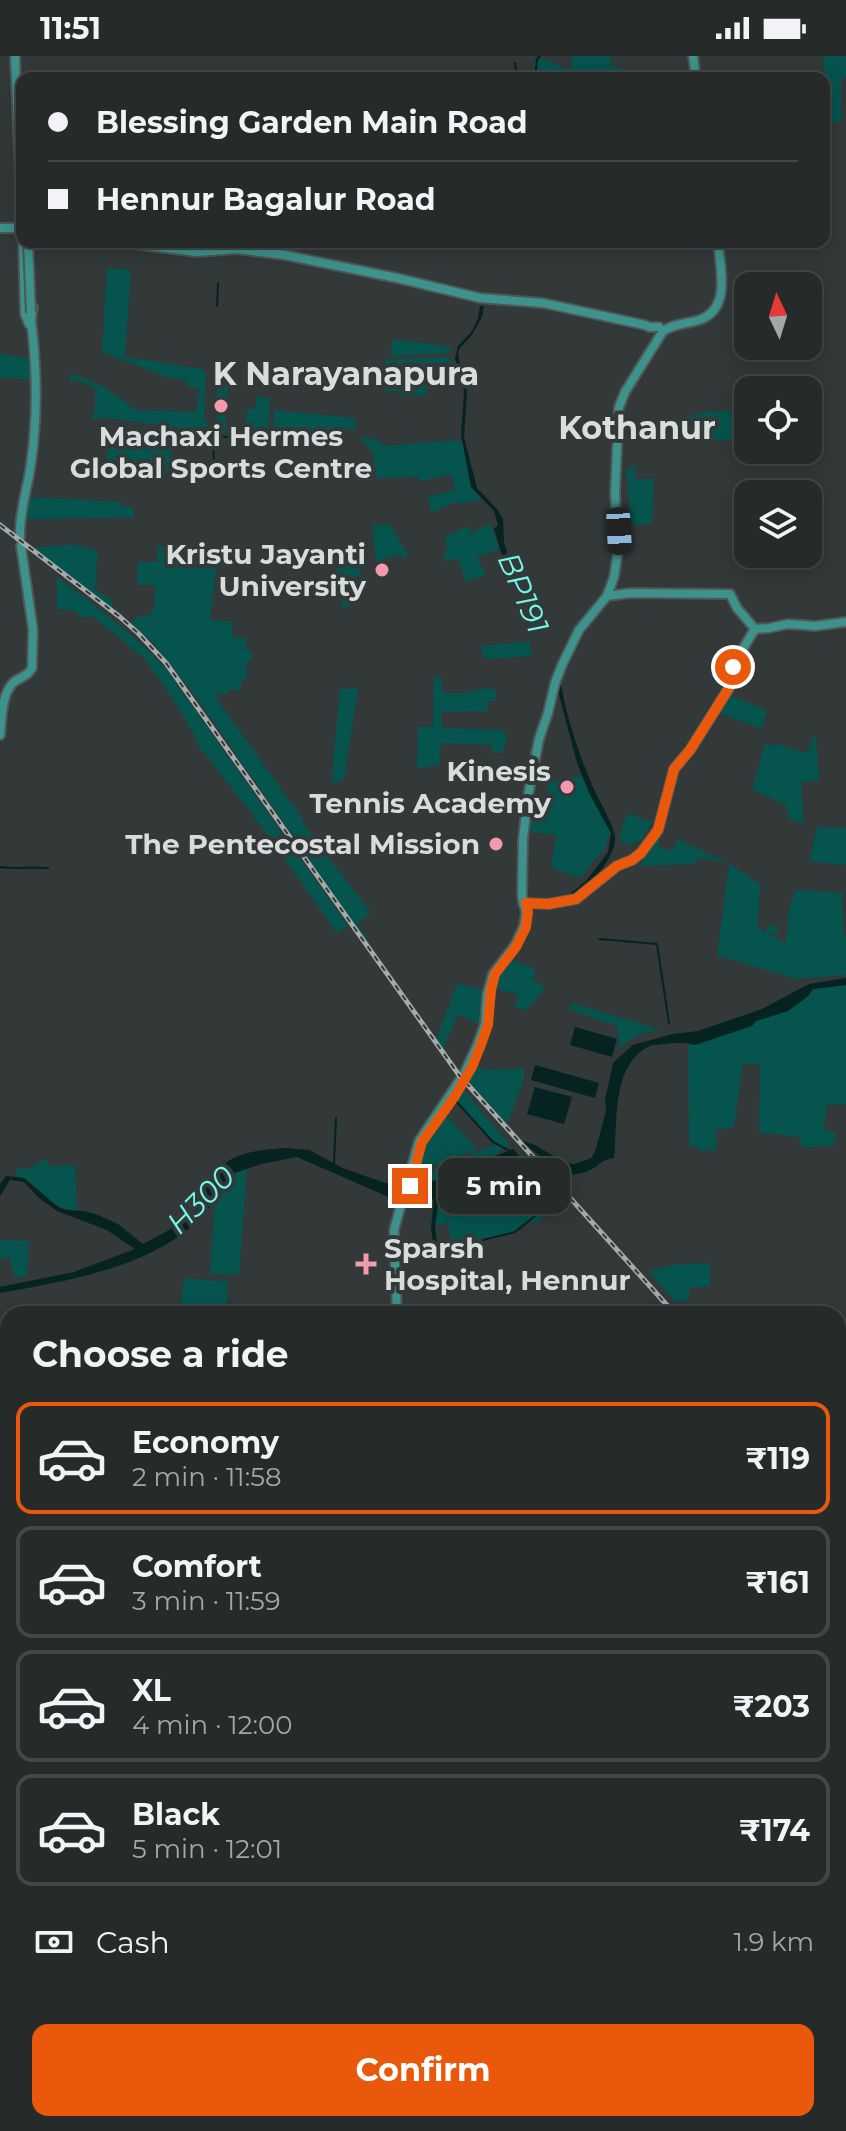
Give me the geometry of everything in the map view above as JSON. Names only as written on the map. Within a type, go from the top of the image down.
[{"type":"main road","points":[[17,56],[17,72]]},
{"type":"main road","points":[[27,248],[28,296],[25,314],[30,316]]},
{"type":"main road","points":[[0,707],[8,685],[28,673],[29,668],[30,622],[18,520],[34,414],[27,248]]},
{"type":"main road","points":[[166,248],[197,252],[237,249],[285,255],[480,298],[540,302],[645,325]]},
{"type":"main road","points":[[628,388],[628,382],[661,328],[671,322],[697,317],[711,308],[717,297],[716,248]]},
{"type":"main road","points":[[399,1306],[397,1231],[422,1142],[447,1104],[477,1046],[485,1024],[487,995],[493,974],[515,945],[524,926],[523,842],[539,739],[558,679],[584,628],[609,596],[617,576],[620,557],[617,470],[620,402],[663,331],[704,318],[718,306],[722,293],[717,248]]},
{"type":"main road","points":[[712,312],[726,312]]},
{"type":"main road","points":[[0,735],[4,704],[10,688],[14,681],[29,674],[32,668],[33,630],[22,572]]},
{"type":"main road","points":[[609,596],[631,593],[730,594],[737,608],[755,629]]},
{"type":"main road","points":[[524,901],[577,896],[616,864],[635,854],[657,831],[674,769],[690,750],[729,688],[736,660],[755,629],[788,624],[815,626],[846,622]]},
{"type":"shaded area","points":[[573,56],[612,56],[610,65],[633,72],[537,72],[538,61],[542,58],[569,70]]},
{"type":"shaded area","points":[[823,56],[846,56],[846,77],[841,78],[841,121],[831,122],[830,72],[825,72]]},
{"type":"shaded area","points":[[107,268],[131,270],[125,357],[206,372],[204,416],[210,437],[195,435],[195,430],[99,417],[98,420],[91,419],[95,409],[95,388],[77,380],[71,384],[71,373],[104,387],[136,410],[196,412],[200,389],[187,387],[187,381],[166,377],[102,352]]},
{"type":"shaded area","points":[[392,339],[451,347],[449,353],[391,356]]},
{"type":"shaded area","points":[[0,354],[30,359],[31,380],[0,377]]},
{"type":"shaded area","points":[[449,357],[455,373],[384,376],[385,360]]},
{"type":"shaded area","name":"Machaxi Hermes Global Sports Centre","points":[[229,371],[225,437],[215,437],[217,372]]},
{"type":"shaded area","points":[[426,378],[427,395],[400,397],[399,391],[384,392],[383,381]]},
{"type":"shaded area","points":[[256,397],[270,398],[268,436],[246,436],[247,409],[256,409]]},
{"type":"shaded area","points":[[274,410],[355,418],[356,429],[273,435]]},
{"type":"shaded area","points":[[731,411],[733,440],[688,439],[684,417]]},
{"type":"shaded area","points":[[110,436],[173,443],[167,473],[128,467],[127,474],[76,466],[105,466]]},
{"type":"shaded area","points":[[362,437],[380,440],[385,446],[457,440],[463,444],[471,487],[481,499],[460,504],[458,501],[431,513],[428,497],[455,490],[451,474],[422,481],[418,476],[387,476],[377,480],[373,452],[367,448],[367,443],[361,443]]},
{"type":"shaded area","points":[[635,464],[635,479],[654,479],[652,524],[632,525],[626,471]]},
{"type":"shaded area","points":[[27,497],[122,502],[121,506],[134,507],[134,518],[121,518],[121,508],[119,518],[23,519]]},
{"type":"shaded area","points":[[490,523],[499,549],[477,557],[486,575],[466,582],[458,558],[446,562],[442,552],[448,550],[444,538],[467,526],[472,533]]},
{"type":"shaded area","points":[[390,524],[408,555],[402,558],[400,554],[376,562],[372,525]]},
{"type":"shaded area","points":[[77,545],[98,551],[95,589],[112,600],[112,608],[33,548]]},
{"type":"shaded area","points":[[157,546],[219,546],[210,620],[232,621],[233,637],[246,638],[246,650],[252,651],[252,661],[246,661],[247,679],[241,680],[241,690],[214,695],[302,818],[303,824],[371,913],[357,924],[366,941],[198,700],[155,645],[131,623],[136,617],[150,615],[155,606],[155,585],[137,585],[138,562],[157,562]]},
{"type":"shaded area","points":[[359,556],[360,576],[345,580],[351,606],[342,608],[335,562]]},
{"type":"shaded area","points":[[57,577],[127,632],[166,669],[348,926],[337,933],[253,815],[197,744],[169,693],[144,658],[92,616],[79,618],[77,611],[57,609]]},
{"type":"shaded area","points":[[529,641],[532,656],[485,659],[480,646]]},
{"type":"shaded area","points":[[434,677],[442,677],[443,693],[470,693],[471,690],[495,688],[496,701],[487,701],[488,711],[442,712],[442,728],[502,730],[508,737],[502,753],[493,753],[492,745],[441,743],[439,765],[417,768],[418,727],[433,727]]},
{"type":"shaded area","points":[[358,688],[344,780],[331,783],[340,689]]},
{"type":"shaded area","points":[[729,695],[767,710],[762,729],[717,712]]},
{"type":"shaded area","points":[[814,735],[819,780],[801,782],[804,825],[789,819],[787,806],[752,789],[765,744],[807,753]]},
{"type":"shaded area","points":[[582,776],[610,831],[605,848],[580,878],[551,868],[556,835],[529,832],[534,796],[547,795],[549,781]]},
{"type":"shaded area","points":[[628,813],[652,822],[640,842],[636,840],[632,845],[619,841]]},
{"type":"shaded area","points":[[817,827],[846,828],[846,865],[809,861]]},
{"type":"shaded area","points":[[662,833],[658,847],[673,851],[678,839],[730,864],[760,884],[758,928],[766,933],[767,925],[778,926],[778,933],[767,933],[786,943],[789,908],[795,890],[842,893],[846,975],[795,979],[717,955],[729,864],[697,857],[696,864],[641,866],[642,858]]},
{"type":"shaded area","points":[[510,959],[536,969],[532,979],[545,988],[527,1010],[514,1007],[519,995],[495,988]]},
{"type":"shaded area","points":[[457,983],[486,991],[479,1024],[458,1014],[443,1049],[436,1040]]},
{"type":"shaded area","points":[[846,985],[846,1104],[827,1105],[824,1130],[836,1133],[835,1145],[802,1148],[799,1137],[759,1132],[760,1065],[743,1063],[734,1127],[715,1130],[717,1150],[698,1151],[698,1146],[689,1147],[688,1043],[695,1045],[752,1026],[756,1021],[807,997],[813,989]]},
{"type":"shaded area","points":[[573,1003],[661,1030],[638,1035],[620,1049],[617,1026],[568,1009]]},
{"type":"shaded area","points":[[475,1067],[489,1070],[524,1068],[524,1080],[507,1124],[467,1079]]},
{"type":"shaded area","points":[[461,1087],[510,1145],[494,1155],[412,1187],[414,1179],[495,1144],[456,1100]]},
{"type":"shaded area","points":[[445,1114],[477,1149],[415,1174],[429,1136]]},
{"type":"shaded area","points":[[522,1159],[555,1194],[556,1204],[538,1222],[525,1222],[514,1232],[451,1245],[448,1223],[435,1225],[439,1197]]},
{"type":"shaded area","points":[[48,1160],[49,1166],[75,1165],[77,1211],[57,1205],[32,1183],[16,1177],[17,1169],[28,1169]]},
{"type":"shaded area","points":[[247,1168],[239,1275],[210,1274],[215,1199],[228,1175]]},
{"type":"shaded area","points":[[0,1240],[29,1241],[27,1276],[14,1277],[9,1256],[0,1259]]},
{"type":"shaded area","points":[[710,1263],[710,1286],[689,1288],[689,1300],[675,1302],[649,1271],[679,1264]]},
{"type":"shaded area","points":[[184,1278],[228,1282],[227,1306],[180,1306]]},
{"type":"water","points":[[480,306],[484,306],[482,317],[458,355],[467,392],[464,437],[477,488],[503,519],[504,542],[512,571],[507,572],[494,529],[498,525],[494,511],[471,487],[461,435],[464,392],[455,358],[458,346],[472,331]]},
{"type":"water","points":[[561,685],[581,757],[615,837],[611,853],[601,870],[572,894],[608,852],[611,833],[577,763],[558,691]]},
{"type":"water","points":[[846,978],[846,985],[813,989],[788,1011],[756,1021],[752,1026],[695,1045],[672,1043],[646,1048],[635,1057],[622,1083],[614,1158],[587,1171],[565,1176],[522,1141],[565,1163],[575,1164],[591,1158],[606,1111],[605,1100],[613,1063],[633,1045],[698,1031],[762,1009],[809,984]]},
{"type":"water","points":[[575,1027],[617,1039],[612,1057],[570,1045]]},
{"type":"water","points":[[535,1065],[599,1083],[595,1098],[531,1080]]},
{"type":"water","points":[[535,1087],[572,1097],[564,1124],[527,1114]]},
{"type":"water","name":"H300","points":[[287,1148],[309,1150],[343,1168],[386,1183],[405,1185],[400,1202],[297,1157],[261,1164],[229,1175],[212,1204],[190,1228],[162,1247],[99,1272],[0,1293],[0,1287],[74,1272],[135,1249],[107,1230],[57,1211],[24,1182],[10,1180],[0,1196],[0,1184],[6,1176],[24,1178],[58,1207],[84,1211],[118,1224],[143,1244],[191,1214],[213,1176],[228,1161],[246,1153]]},
{"type":"water","points":[[513,1149],[522,1159],[439,1197],[435,1228],[438,1249],[434,1250],[431,1228],[434,1199],[407,1205],[412,1187]]},
{"type":"waterway","points":[[536,72],[540,56]]},
{"type":"waterway","name":"BP191","points":[[515,63],[516,70]]},
{"type":"waterway","points":[[217,306],[218,283]]},
{"type":"waterway","points":[[214,436],[227,437]]},
{"type":"waterway","points":[[213,443],[215,481]]},
{"type":"waterway","points":[[0,867],[48,868]]},
{"type":"waterway","name":"BP191","points":[[599,939],[657,944],[669,1023]]},
{"type":"waterway","points":[[454,1099],[493,1142],[508,1150]]},
{"type":"waterway","points":[[334,1164],[336,1118]]},
{"type":"waterway","points":[[483,1240],[515,1232],[545,1208],[541,1187],[519,1159]]},
{"type":"railway","points":[[0,525],[120,617],[166,663],[459,1075],[668,1306]]},
{"type":"place","name":"Machaxi Hermes Global Sports Centre","points":[[221,406]]},
{"type":"place","name":"Kristu Jayanti University","points":[[382,570]]},
{"type":"place","name":"Kinesis Tennis Academy","points":[[567,787]]},
{"type":"place","name":"The Pentecostal Mission","points":[[496,844]]},
{"type":"place","name":"Sparsh Hospital, Hennur","points":[[366,1264]]},
{"type":"district","name":"K Narayanapura","points":[[346,374]]},
{"type":"district","name":"Kothanur","points":[[637,428]]},
{"type":"route","points":[[410,1186],[422,1142],[472,1067],[488,1025],[495,974],[516,947],[526,927],[526,903],[548,904],[576,899],[617,866],[641,853],[658,830],[674,769],[690,750],[729,688],[733,667]]}]
